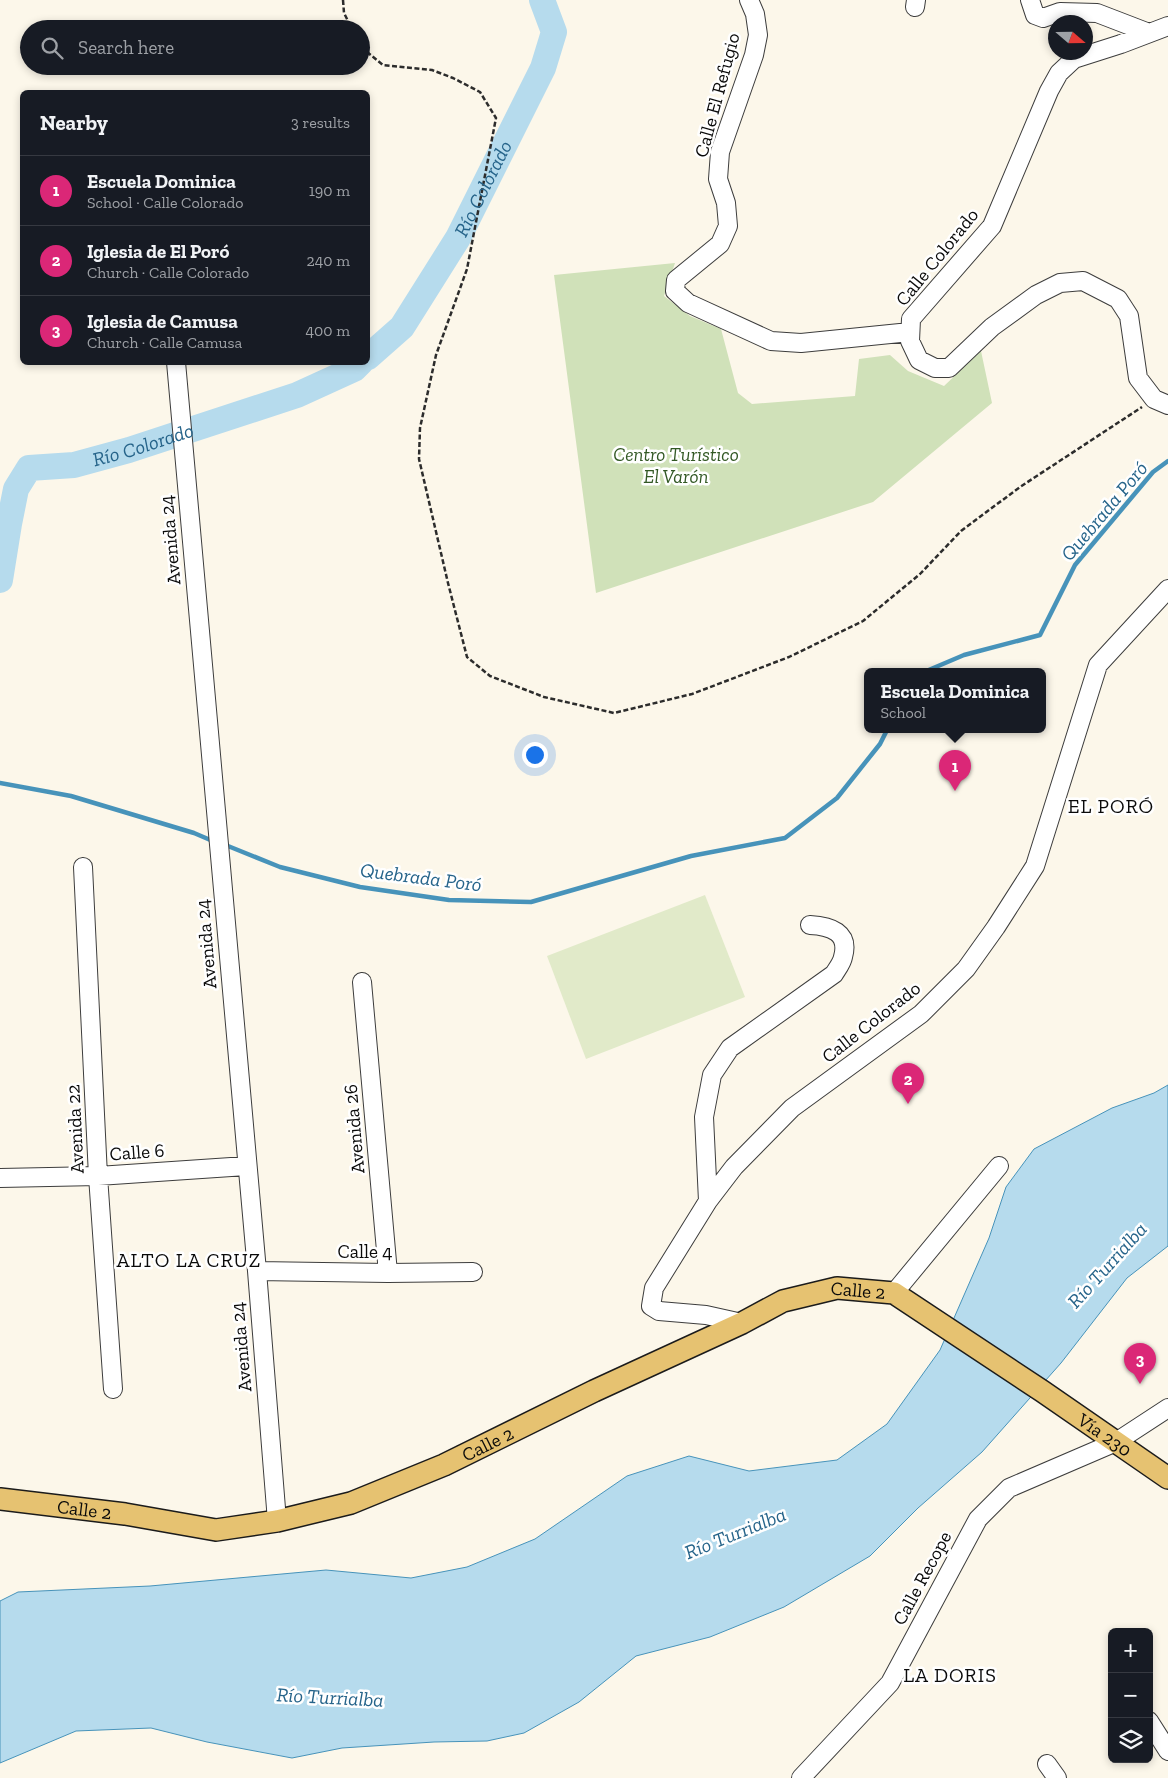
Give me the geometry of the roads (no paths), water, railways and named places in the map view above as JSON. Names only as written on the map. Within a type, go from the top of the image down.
[{"type":"main road","name":"Calle 2","points":[[0,1499],[125,1514],[216,1530],[277,1521],[351,1503],[444,1465],[594,1391],[742,1323],[783,1301],[837,1288],[894,1293],[1042,1391]]},
{"type":"main road","name":"Vía 230","points":[[1042,1391],[1168,1478]]},
{"type":"street","name":"Calle El Refugio","points":[[749,0],[755,14],[758,35],[754,55],[720,152],[718,179],[726,203],[728,226],[720,244],[676,280],[675,291],[688,303],[771,341],[801,343],[910,332]]},
{"type":"street","points":[[1030,0],[1035,15],[1043,18],[1060,12],[1097,13],[1149,33]]},
{"type":"street","name":"Calle Colorado","points":[[1161,402],[1138,378],[1129,316],[1118,299],[1083,282],[1060,283],[1036,295],[992,327],[949,368],[935,368],[919,360],[910,341],[910,332],[911,319],[992,226],[1049,91],[1059,73],[1074,58],[1168,26]]},
{"type":"street","name":"Avenida 24","points":[[176,365],[246,1166],[257,1271],[277,1521]]},
{"type":"street","name":"Calle Colorado","points":[[742,1323],[706,1315],[659,1312],[651,1306],[654,1288],[708,1201],[734,1167],[792,1108],[921,1014],[966,969],[996,927],[1035,866],[1098,665],[1168,589]]},
{"type":"street","name":"Avenida 22","points":[[83,866],[98,1176],[113,1389]]},
{"type":"street","points":[[708,1201],[704,1117],[712,1075],[730,1048],[834,974],[843,957],[845,944],[839,932],[825,926],[810,925]]},
{"type":"street","name":"Avenida 26","points":[[362,982],[388,1273]]},
{"type":"street","name":"Calle 6","points":[[0,1178],[98,1176],[246,1166]]},
{"type":"street","points":[[894,1293],[999,1166]]},
{"type":"street","name":"Calle 4","points":[[257,1271],[472,1272]]},
{"type":"street","name":"Calle Recope","points":[[801,1778],[890,1683],[978,1519],[1010,1488],[1116,1442],[1168,1408]]},
{"type":"street","points":[[1153,1727],[1168,1751]]},
{"type":"water","name":"Río Turrialba","points":[[1168,1085],[1168,1246],[1127,1278],[1061,1363],[982,1452],[918,1508],[870,1556],[784,1607],[710,1637],[636,1656],[579,1702],[524,1733],[487,1741],[434,1742],[342,1748],[292,1758],[207,1742],[151,1728],[76,1731],[0,1763],[0,1601],[18,1592],[150,1586],[326,1570],[411,1578],[467,1567],[535,1539],[627,1476],[689,1456],[749,1471],[837,1460],[887,1424],[940,1350],[989,1238],[1006,1187],[1034,1149],[1112,1108],[1154,1093]]},
{"type":"waterway","name":"Río Colorado","points":[[370,355],[402,327],[458,238],[543,68],[554,32],[542,0]]},
{"type":"waterway","name":"Río Colorado","points":[[0,580],[16,489],[29,468],[74,465],[129,450],[297,395],[354,369],[358,365]]},
{"type":"waterway","name":"Quebrada Poró","points":[[933,668],[964,655],[1040,635],[1075,565],[1153,472],[1168,461]]},
{"type":"waterway","name":"Quebrada Poró","points":[[223,844],[280,867],[360,887],[449,900],[531,902],[691,856],[785,838],[837,798],[880,744],[886,733]]},
{"type":"waterway","name":"Quebrada Poró","points":[[0,783],[71,796],[194,833],[215,842]]},
{"type":"place","name":"Escuela Dominica","points":[[955,791]]},
{"type":"place","name":"Iglesia de El Poró","points":[[908,1104]]},
{"type":"place","name":"Iglesia de Camusa","points":[[1140,1384]]},
{"type":"district","name":"EL PORÓ","points":[[1111,806]]},
{"type":"district","name":"ALTO LA CRUZ","points":[[189,1260]]},
{"type":"district","name":"LA DORIS","points":[[950,1675]]},
{"type":"park label","name":"Centro Turístico El Varón","points":[[676,465]]}]
